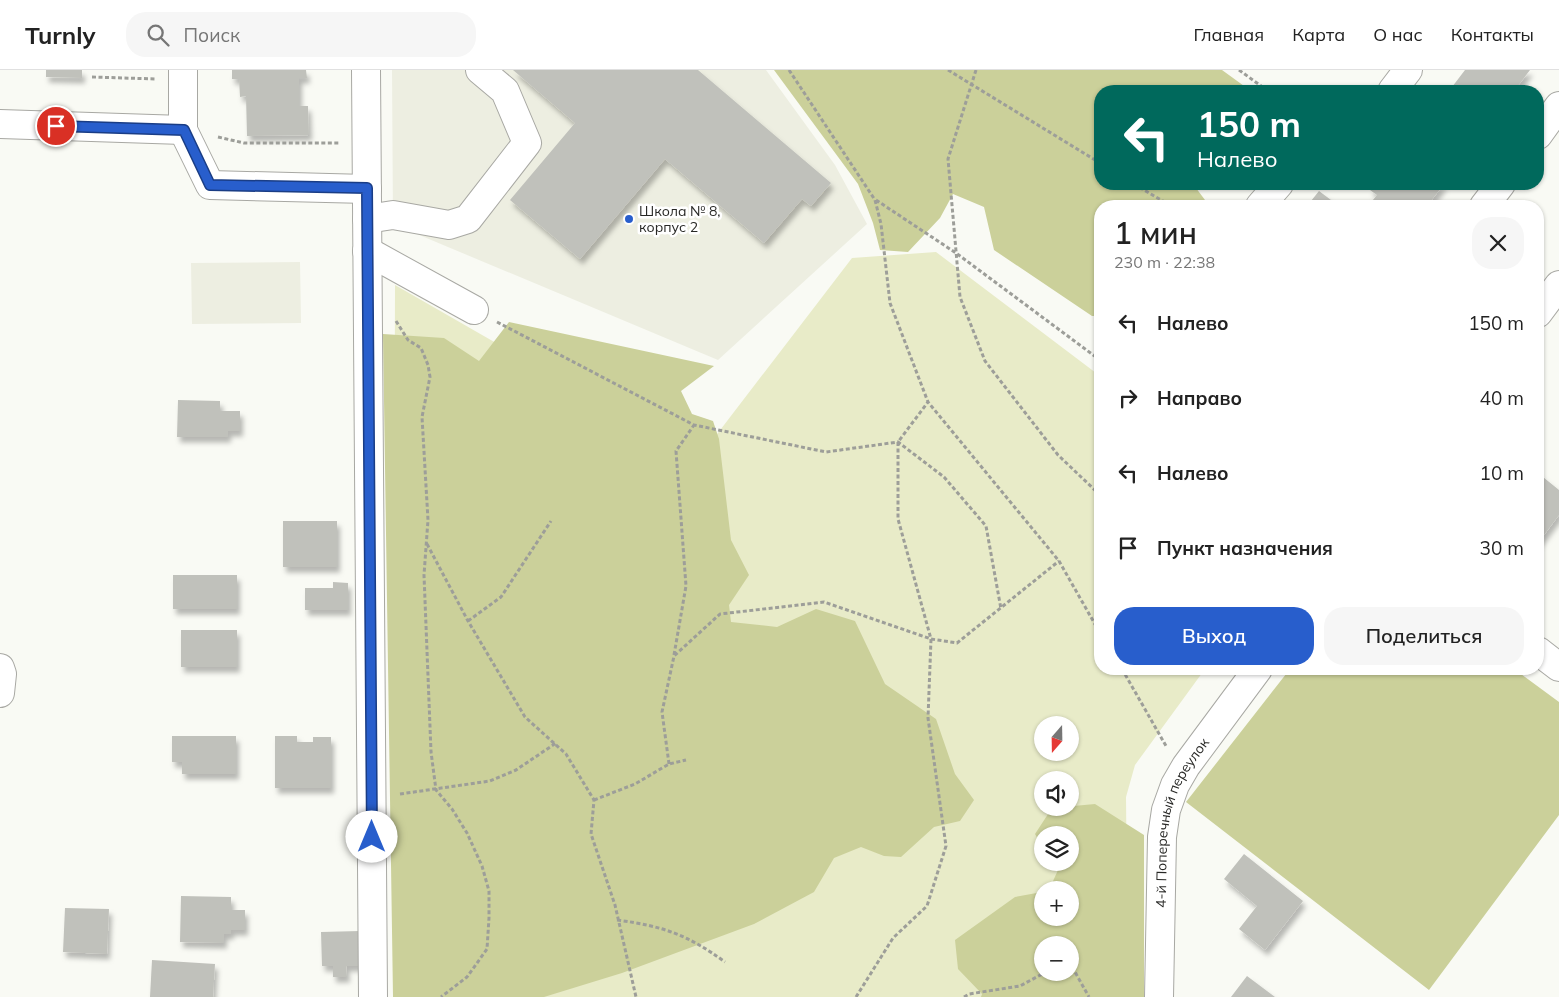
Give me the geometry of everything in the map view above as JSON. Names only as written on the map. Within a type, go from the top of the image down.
[{"type":"street","points":[[366,70],[373,997]]},
{"type":"street","points":[[367,218],[393,215],[448,225],[468,220],[527,143],[506,92],[480,70]]},
{"type":"street","points":[[1397,85],[1408,70]]},
{"type":"street","points":[[173,75],[184,130],[210,185],[367,188]]},
{"type":"street","points":[[1544,127],[1559,106]]},
{"type":"street","points":[[0,124],[184,130]]},
{"type":"street","points":[[1265,200],[1273,190]]},
{"type":"street","points":[[1489,200],[1496,190]]},
{"type":"street","points":[[367,251],[474,310]]},
{"type":"street","points":[[1544,304],[1559,285]]},
{"type":"street","points":[[1544,656],[1559,667]]},
{"type":"street","points":[[0,668],[0,693]]},
{"type":"street","name":"4-й Поперечный переулок","points":[[1158,997],[1162,837],[1166,810],[1175,785],[1186,766],[1254,675]]},
{"type":"path","points":[[789,70],[875,200],[881,224],[890,303],[928,402],[1059,561],[1094,622]]},
{"type":"path","points":[[948,70],[1094,159]]},
{"type":"path","points":[[976,70],[970,84],[948,159],[960,297],[985,361],[1058,455],[1094,489]]},
{"type":"path","points":[[1239,70],[1260,85]]},
{"type":"path","points":[[92,77],[173,75]]},
{"type":"path","points":[[184,130],[244,143],[367,142]]},
{"type":"path","points":[[1144,190],[1161,200]]},
{"type":"path","points":[[875,200],[956,253],[1094,356]]},
{"type":"path","points":[[368,287],[391,314],[408,340],[421,348],[428,365],[430,377],[422,417],[428,520],[424,575],[432,752],[436,790],[452,809],[482,866],[489,890],[490,918],[487,949],[467,976],[441,997]]},
{"type":"path","points":[[474,310],[694,425],[826,452],[898,442],[944,477],[986,526],[1001,609]]},
{"type":"path","points":[[856,997],[893,938],[927,906],[946,846],[928,718],[931,639],[898,519],[898,442],[928,402]]},
{"type":"path","points":[[669,764],[662,712],[686,586],[676,451],[694,425]]},
{"type":"path","points":[[468,621],[502,597],[552,521]]},
{"type":"path","points":[[427,543],[468,621],[525,718],[556,742],[566,754],[594,800],[591,834],[614,905],[636,997]]},
{"type":"path","points":[[674,656],[720,614],[824,602],[931,639],[957,643],[1059,561]]},
{"type":"path","points":[[1125,675],[1168,750]]},
{"type":"path","points":[[372,798],[490,781],[516,770],[556,742]]},
{"type":"path","points":[[594,800],[635,784],[669,764],[686,760]]},
{"type":"path","points":[[617,920],[654,925],[700,944],[726,962]]},
{"type":"path","points":[[964,997],[969,994],[1020,986],[1034,978]]},
{"type":"path","points":[[1079,979],[1089,997]]},
{"type":"shaded area","name":"Школа № 8, корпус 2","points":[[392,70],[766,70],[835,165],[867,224],[718,360],[393,224]]},
{"type":"shaded area","points":[[300,262],[301,323],[192,324],[191,263]]},
{"type":"green space","points":[[774,70],[1222,70],[1243,85],[1094,85],[1094,190],[1198,190],[1205,200],[1094,200],[1094,316],[994,250],[984,207],[953,194],[940,218],[908,252],[880,250],[873,223],[858,184]]},
{"type":"green space","points":[[936,252],[1094,371],[1094,675],[1201,675],[1135,765],[1126,797],[1128,997],[393,997],[395,285],[698,459],[852,258]]},
{"type":"green space","points":[[509,322],[714,366],[681,391],[692,414],[713,421],[719,439],[731,540],[749,575],[729,605],[731,622],[777,627],[816,609],[855,621],[885,684],[936,719],[955,774],[974,800],[960,821],[934,827],[901,857],[884,856],[861,847],[834,858],[814,892],[754,924],[622,973],[544,997],[393,997],[383,334],[444,338],[479,361]]},
{"type":"green space","points":[[1285,675],[1522,675],[1559,702],[1559,815],[1429,990],[1186,802]]},
{"type":"green space","points":[[1095,804],[1144,835],[1144,997],[981,997],[982,994],[958,969],[955,940],[1015,897],[1034,893],[1034,926],[1079,926],[1079,881],[1053,881],[1058,871],[1079,871],[1079,826],[1040,826],[1047,816],[1079,816],[1079,805]]},
{"type":"building","points":[[46,70],[82,70],[82,78],[46,77]]},
{"type":"building","points":[[232,70],[306,70],[307,78],[299,78],[299,106],[308,106],[309,135],[247,136],[246,96],[240,97],[239,79],[232,79]]},
{"type":"building","points":[[513,70],[698,70],[831,183],[811,206],[802,199],[764,243],[665,159],[580,259],[510,200],[575,123]]},
{"type":"building","points":[[1465,70],[1530,70],[1519,85],[1454,85]]},
{"type":"building","points":[[1370,190],[1439,190],[1432,200],[1373,200],[1377,195]]},
{"type":"building","points":[[1319,191],[1331,200],[1312,200]]},
{"type":"building","points":[[178,400],[220,401],[220,411],[240,411],[240,431],[228,431],[228,437],[177,437]]},
{"type":"building","points":[[1544,478],[1559,490],[1559,515],[1544,535]]},
{"type":"building","points":[[283,521],[337,521],[337,567],[283,567]]},
{"type":"building","points":[[173,575],[237,575],[237,609],[173,609]]},
{"type":"building","points":[[333,582],[348,583],[348,610],[305,610],[305,588],[333,588]]},
{"type":"building","points":[[181,630],[237,630],[237,667],[181,667]]},
{"type":"building","points":[[172,736],[236,736],[236,774],[182,774],[182,762],[172,762]]},
{"type":"building","points":[[275,736],[297,736],[297,742],[313,742],[313,737],[331,737],[331,788],[275,788]]},
{"type":"building","points":[[1244,854],[1303,901],[1265,950],[1239,929],[1257,906],[1224,879]]},
{"type":"building","points":[[181,896],[231,897],[231,910],[245,910],[245,930],[231,930],[231,934],[224,934],[224,943],[180,942]]},
{"type":"building","points":[[65,908],[109,909],[107,954],[63,952]]},
{"type":"building","points":[[360,931],[361,966],[346,966],[347,977],[333,977],[333,966],[322,966],[321,932]]},
{"type":"building","points":[[152,960],[215,964],[213,997],[150,997]]},
{"type":"building","points":[[1247,976],[1275,997],[1231,997]]},
{"type":"place","name":"Школа № 8, корпус 2","points":[[629,219]]},
{"type":"route","points":[[56,126],[184,130],[210,185],[367,188],[372,837]]}]
